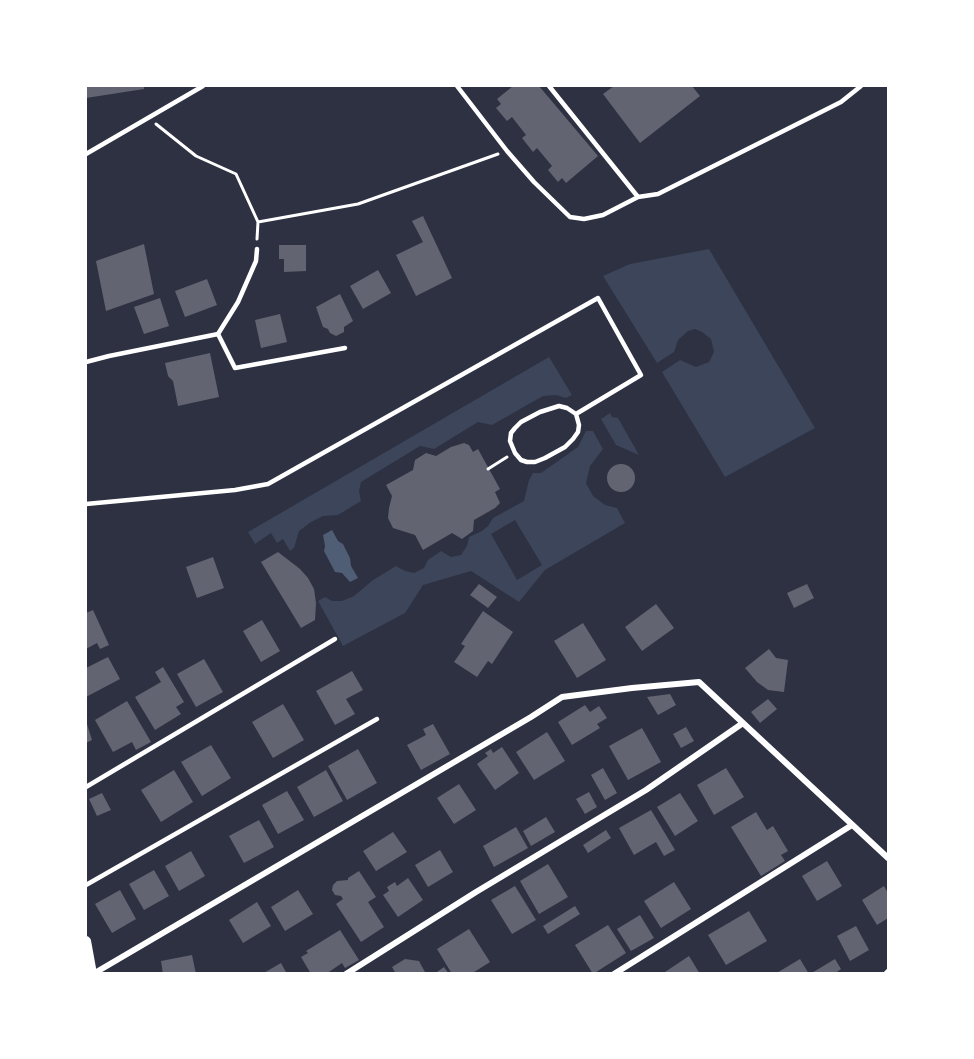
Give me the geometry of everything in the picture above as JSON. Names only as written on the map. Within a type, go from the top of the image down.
[{"type":"street","points":[[86,940],[93,974],[562,697],[632,688],[699,682],[888,858]]},
{"type":"street","points":[[346,974],[637,795],[743,723]]},
{"type":"street","points":[[614,974],[852,825]]},
{"type":"lane","points":[[86,154],[203,86]]},
{"type":"lane","points":[[457,86],[534,182],[570,218],[584,219],[603,215],[638,197],[658,194],[679,184],[841,102],[861,86]]},
{"type":"lane","points":[[549,86],[638,197]]},
{"type":"lane","points":[[86,362],[218,334],[238,302],[256,261],[257,249]]},
{"type":"lane","points":[[86,504],[235,490],[268,484],[598,298],[641,375],[576,414]]},
{"type":"lane","points":[[218,334],[235,368],[345,348]]},
{"type":"lane","points":[[559,406],[576,414],[578,432],[565,447],[535,462],[521,460],[515,453],[510,441],[511,433],[521,422],[540,412],[559,406]]},
{"type":"lane","points":[[86,787],[335,639]]},
{"type":"lane","points":[[86,885],[377,719]]},
{"type":"path","points":[[148,118],[196,156],[236,174],[258,222],[257,249]]},
{"type":"path","points":[[258,222],[358,204],[507,151]]},
{"type":"path","points":[[488,468],[505,459]]},
{"type":"shaded area","points":[[709,249],[815,428],[725,477],[662,372],[680,360],[696,367],[709,362],[714,352],[711,339],[695,329],[688,331],[678,340],[674,352],[657,363],[603,276],[630,264]]},
{"type":"shaded area","points":[[549,357],[572,395],[566,398],[556,395],[543,396],[492,425],[478,422],[434,449],[420,446],[361,482],[359,491],[361,501],[338,515],[323,516],[299,531],[294,548],[290,551],[283,539],[277,543],[271,533],[255,544],[248,532]]},
{"type":"shaded area","points":[[610,413],[612,417],[618,418],[639,455],[616,445],[601,419]]},
{"type":"shaded area","points":[[586,431],[593,431],[603,449],[590,466],[586,483],[593,496],[605,505],[617,508],[625,523],[545,570],[519,602],[471,571],[423,585],[405,613],[343,646],[318,601],[325,597],[332,601],[342,601],[354,596],[373,580],[396,566],[414,573],[424,568],[428,560],[441,551],[451,557],[461,555],[467,546],[469,537],[482,531],[493,518],[524,501],[533,473],[541,473],[578,447]],"holes":[[[515,520],[542,565],[517,580],[491,534]]]},
{"type":"shaded area","points":[[332,530],[338,541],[343,544],[358,578],[350,582],[342,573],[335,572],[324,551],[323,535]]},
{"type":"building","points":[[86,86],[144,86],[144,89],[86,98]]},
{"type":"building","points":[[513,86],[539,86],[598,156],[566,183],[562,178],[558,182],[548,170],[552,166],[537,148],[533,152],[522,138],[526,135],[512,117],[507,121],[496,108],[501,104],[497,99]]},
{"type":"building","points":[[614,86],[692,86],[700,96],[640,143],[603,94]]},
{"type":"building","points":[[423,216],[452,278],[416,296],[396,255],[423,242],[412,221]]},
{"type":"building","points":[[144,244],[154,294],[106,311],[96,261]]},
{"type":"building","points":[[279,245],[306,245],[306,271],[284,272],[284,259],[279,259]]},
{"type":"building","points":[[378,270],[391,293],[363,309],[350,286]]},
{"type":"building","points":[[207,279],[217,305],[185,317],[175,291]]},
{"type":"building","points":[[340,294],[353,321],[344,327],[344,332],[336,336],[323,327],[316,307]]},
{"type":"building","points":[[160,298],[169,326],[144,334],[134,307]]},
{"type":"building","points":[[280,314],[287,342],[261,348],[255,320]]},
{"type":"building","points":[[210,353],[219,397],[178,406],[173,381],[168,376],[165,363]]},
{"type":"building","points":[[464,443],[469,445],[473,452],[478,449],[500,489],[495,492],[500,503],[474,520],[473,531],[462,539],[452,533],[423,550],[415,535],[393,528],[388,518],[392,496],[386,485],[413,470],[415,460],[426,453],[436,456],[451,447]]},
{"type":"building","points":[[621,464],[631,468],[635,478],[631,488],[621,492],[611,488],[607,478],[611,468]]},
{"type":"building","points":[[278,552],[300,569],[314,589],[315,620],[301,628],[261,562]]},
{"type":"building","points":[[213,557],[224,588],[197,598],[186,567]]},
{"type":"building","points":[[479,584],[497,597],[488,608],[470,595]]},
{"type":"building","points":[[807,584],[814,598],[794,608],[787,593]]},
{"type":"building","points":[[656,604],[674,628],[642,651],[625,627]]},
{"type":"building","points":[[93,610],[109,645],[100,649],[97,643],[86,649],[86,613]]},
{"type":"building","points":[[483,611],[513,632],[492,664],[488,661],[477,677],[454,662],[465,646],[461,644]]},
{"type":"building","points":[[262,620],[280,651],[261,662],[243,631]]},
{"type":"building","points":[[583,623],[606,660],[577,678],[554,641]]},
{"type":"building","points":[[769,649],[776,658],[788,660],[784,692],[768,690],[757,682],[745,668]]},
{"type":"building","points":[[108,657],[120,679],[86,697],[86,668]]},
{"type":"building","points":[[204,659],[223,692],[196,707],[177,674]]},
{"type":"building","points":[[163,667],[184,702],[176,707],[181,714],[155,730],[135,697],[161,682],[155,672]]},
{"type":"building","points":[[352,671],[363,690],[346,699],[355,714],[335,725],[316,691]]},
{"type":"building","points":[[670,694],[676,705],[658,715],[647,697]]},
{"type":"building","points":[[768,699],[777,709],[760,723],[751,712]]},
{"type":"building","points":[[127,701],[151,742],[136,750],[132,742],[113,752],[95,720]]},
{"type":"building","points":[[283,704],[304,740],[273,758],[252,722]]},
{"type":"building","points":[[585,705],[590,712],[599,706],[607,718],[597,724],[600,728],[572,745],[558,722]]},
{"type":"building","points":[[86,721],[92,740],[86,743]]},
{"type":"building","points":[[433,724],[450,754],[421,770],[407,745],[426,735],[423,729]]},
{"type":"building","points":[[686,727],[694,741],[681,748],[673,734]]},
{"type":"building","points":[[642,728],[661,762],[628,780],[609,746]]},
{"type":"building","points":[[547,732],[565,761],[534,780],[516,752]]},
{"type":"building","points":[[211,745],[231,778],[202,796],[181,762]]},
{"type":"building","points":[[502,747],[519,773],[495,790],[477,764],[488,756],[485,753],[491,749],[493,753]]},
{"type":"building","points":[[358,749],[377,783],[347,800],[328,766]]},
{"type":"building","points":[[603,768],[617,793],[605,800],[591,775]]},
{"type":"building","points":[[726,768],[744,797],[714,815],[697,785]]},
{"type":"building","points":[[174,770],[193,802],[161,822],[141,790]]},
{"type":"building","points":[[326,770],[343,801],[314,817],[297,787]]},
{"type":"building","points":[[459,784],[476,810],[454,824],[437,798]]},
{"type":"building","points":[[287,791],[304,820],[278,834],[262,805]]},
{"type":"building","points":[[589,792],[597,807],[585,814],[576,799]]},
{"type":"building","points":[[102,793],[111,810],[97,816],[89,799]]},
{"type":"building","points":[[680,793],[698,821],[675,836],[657,807]]},
{"type":"building","points":[[651,810],[675,850],[664,856],[656,842],[634,855],[619,828]]},
{"type":"building","points":[[756,812],[767,830],[773,826],[788,851],[781,855],[785,861],[761,876],[731,827]]},
{"type":"building","points":[[546,817],[555,832],[531,846],[523,831]]},
{"type":"building","points":[[259,820],[274,847],[244,863],[229,836]]},
{"type":"building","points":[[516,827],[528,848],[494,867],[483,846]]},
{"type":"building","points":[[606,830],[611,838],[588,853],[583,845]]},
{"type":"building","points":[[393,832],[407,852],[376,871],[363,851]]},
{"type":"building","points":[[440,850],[453,872],[428,887],[415,865]]},
{"type":"building","points":[[191,851],[205,876],[179,891],[165,866]]},
{"type":"building","points":[[827,861],[842,886],[817,901],[802,876]]},
{"type":"building","points":[[548,864],[568,897],[539,914],[520,881]]},
{"type":"building","points":[[154,870],[169,896],[144,910],[129,884]]},
{"type":"building","points":[[359,871],[376,897],[368,902],[384,927],[361,942],[336,904],[343,899],[335,895],[332,890],[337,881],[348,880]]},
{"type":"building","points":[[408,878],[423,900],[398,917],[383,895],[389,891],[387,887],[395,882],[397,886]]},
{"type":"building","points":[[674,882],[691,909],[661,928],[644,901]]},
{"type":"building","points":[[515,886],[536,920],[512,934],[491,900]]},
{"type":"building","points":[[884,886],[888,893],[888,918],[877,925],[862,900]]},
{"type":"building","points":[[120,890],[136,919],[112,933],[95,904]]},
{"type":"building","points":[[298,890],[313,914],[285,931],[271,907]]},
{"type":"building","points":[[257,902],[271,926],[243,943],[229,920]]},
{"type":"building","points":[[575,906],[580,914],[548,934],[543,926]]},
{"type":"building","points":[[749,911],[767,941],[726,965],[708,935]]},
{"type":"building","points":[[640,915],[654,938],[631,951],[617,929]]},
{"type":"building","points":[[608,925],[626,953],[593,974],[575,945]]},
{"type":"building","points":[[856,926],[869,950],[850,961],[837,936]]},
{"type":"building","points":[[469,929],[490,962],[471,974],[452,974],[437,949]]},
{"type":"building","points":[[340,930],[359,960],[345,968],[342,963],[326,974],[311,974],[301,957],[308,953],[306,951]]},
{"type":"building","points":[[192,955],[196,974],[163,974],[161,961]]},
{"type":"building","points":[[689,956],[700,974],[662,974]]},
{"type":"building","points":[[405,959],[419,961],[426,974],[396,974],[392,967]]},
{"type":"building","points":[[800,959],[809,974],[775,974]]},
{"type":"building","points":[[835,959],[841,969],[834,974],[810,974]]},
{"type":"building","points":[[281,963],[287,974],[262,974]]},
{"type":"building","points":[[444,967],[449,974],[434,974]]}]
